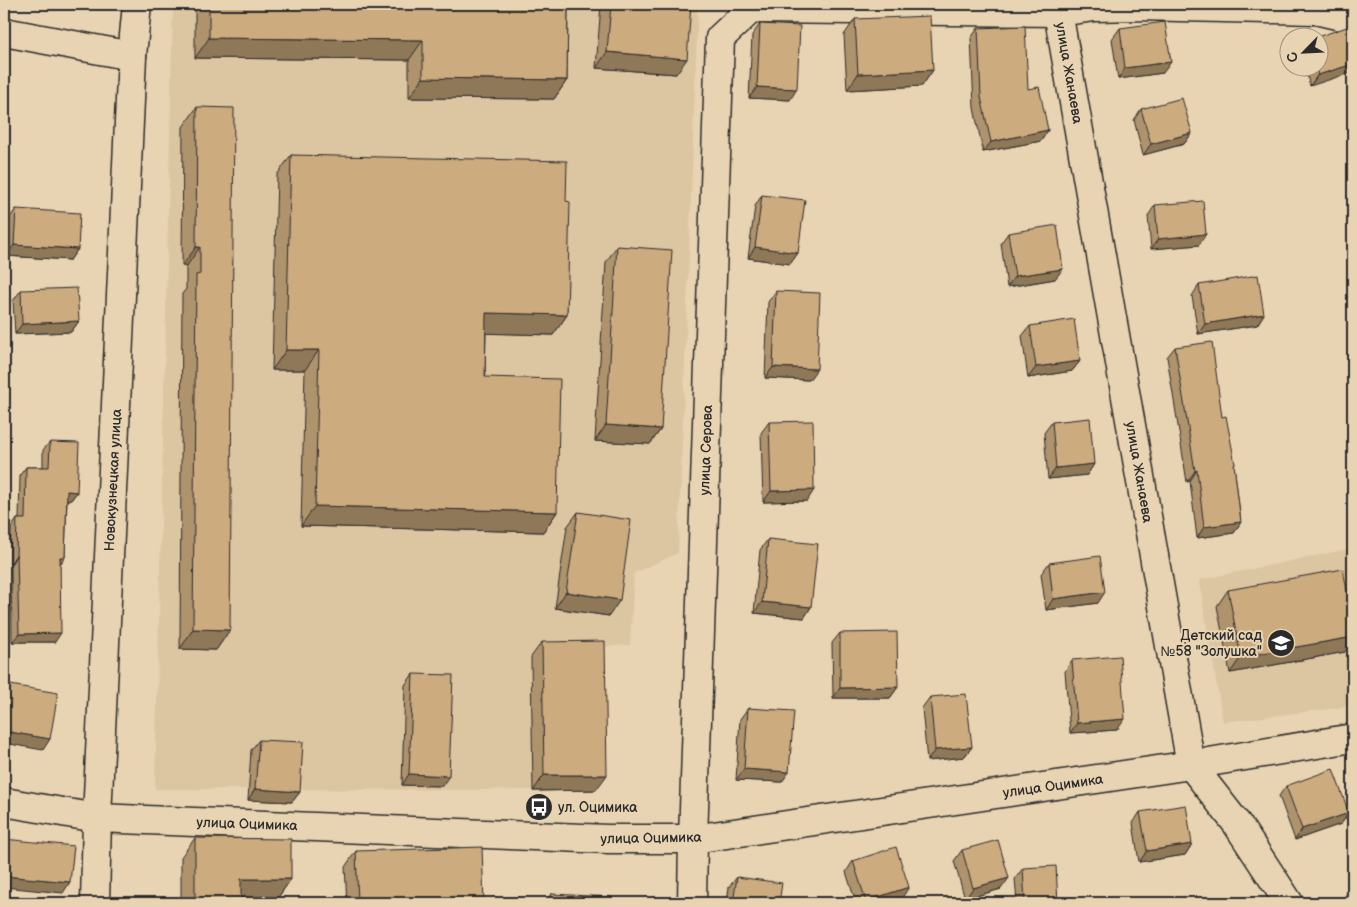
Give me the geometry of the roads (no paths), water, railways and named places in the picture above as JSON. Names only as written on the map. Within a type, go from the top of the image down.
[{"type":"street","name":"Новокузнецкая улица","points":[[95,903],[97,818],[132,56],[137,4]]},
{"type":"street","points":[[750,6],[1058,12],[1095,7],[1136,6],[1315,10],[1353,19]]},
{"type":"street","name":"улица Серова","points":[[692,903],[720,38],[750,6]]},
{"type":"street","name":"улица Жанаева","points":[[1058,12],[1191,765],[1237,824],[1289,903]]},
{"type":"street","points":[[4,32],[132,56]]},
{"type":"street","name":"улица Оцимика","points":[[4,802],[97,818],[608,839],[693,839],[1191,765],[1353,738]]},
{"type":"place","name":"Детский сад №58 \"Золушка\"","points":[[1281,643]]},
{"type":"place","name":"ул. Оцимика","points":[[539,807]]}]
